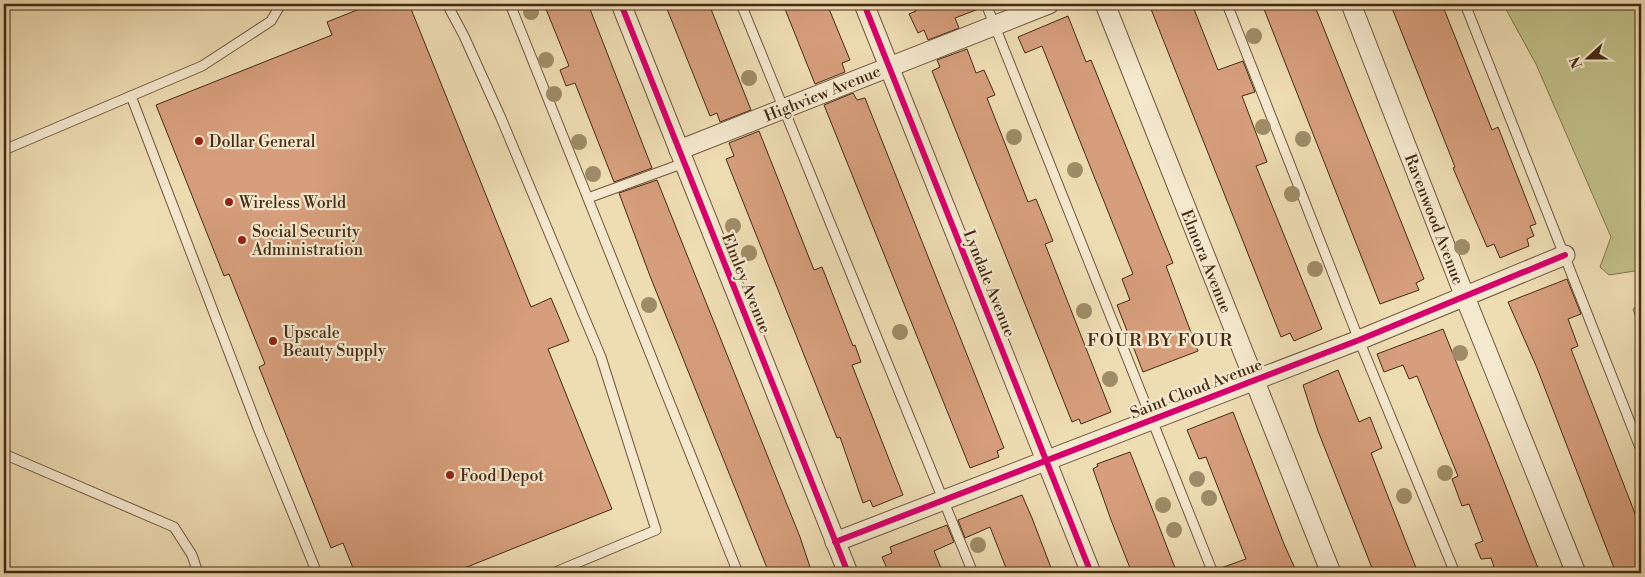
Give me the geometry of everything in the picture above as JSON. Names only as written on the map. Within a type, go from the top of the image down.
[{"type":"street","name":"Elmley Avenue","points":[[621,4],[848,573]]},
{"type":"street","name":"Lyndale Avenue","points":[[864,4],[1091,573]]},
{"type":"street","name":"Highview Avenue","points":[[682,156],[784,108],[1049,4]]},
{"type":"street","name":"Elmora Avenue","points":[[1105,4],[1331,573]]},
{"type":"street","name":"Ravenwood Avenue","points":[[1351,4],[1465,297],[1576,573]]},
{"type":"street","name":"Saint Cloud Avenue","points":[[836,542],[1359,340],[1565,255]]},
{"type":"lane","points":[[4,150],[202,66],[271,21],[282,4]]},
{"type":"lane","points":[[447,4],[464,36],[501,118],[601,357],[656,530],[553,573]]},
{"type":"lane","points":[[510,4],[738,573]]},
{"type":"lane","points":[[741,4],[974,573]]},
{"type":"lane","points":[[986,4],[1213,573]]},
{"type":"lane","points":[[1227,4],[1359,340],[1455,573]]},
{"type":"lane","points":[[1465,4],[1641,450]]},
{"type":"lane","points":[[131,96],[259,431],[317,573]]},
{"type":"lane","points":[[588,198],[682,156]]},
{"type":"lane","points":[[4,454],[174,527],[192,555],[198,573]]},
{"type":"shaded area","points":[[1503,4],[1636,4],[1641,18],[1641,276],[1635,271],[1609,275],[1600,267],[1611,237],[1536,64]]},
{"type":"shaded area","points":[[1641,303],[1641,334],[1633,309]]},
{"type":"building","points":[[372,4],[390,4],[393,10],[409,4],[531,307],[551,298],[569,341],[548,349],[612,509],[452,573],[355,573],[343,543],[331,548],[259,367],[265,364],[229,274],[224,276],[156,105],[332,35],[327,22]]},
{"type":"building","points":[[544,4],[588,4],[652,168],[614,182],[575,83],[566,86],[560,70],[569,66]]},
{"type":"building","points":[[665,4],[709,4],[751,110],[720,122],[717,113],[710,116]]},
{"type":"building","points":[[783,4],[827,4],[850,60],[842,63],[845,72],[815,84]]},
{"type":"building","points":[[913,4],[980,4],[981,8],[955,18],[959,28],[928,40],[924,30],[918,33],[909,14],[916,11]]},
{"type":"building","points":[[1149,4],[1192,4],[1218,70],[1243,61],[1255,92],[1242,96],[1267,162],[1256,166],[1322,329],[1294,341],[1290,333],[1281,337]]},
{"type":"building","points":[[1262,4],[1314,4],[1424,279],[1416,283],[1419,290],[1380,304]]},
{"type":"building","points":[[1403,4],[1442,4],[1492,130],[1498,127],[1536,224],[1530,226],[1534,236],[1527,239],[1529,246],[1500,258],[1494,244],[1487,247],[1453,168],[1455,167],[1392,8]]},
{"type":"building","points":[[1068,16],[1086,62],[1091,60],[1173,263],[1166,266],[1198,351],[1143,372],[1117,305],[1130,300],[1122,279],[1133,274],[1042,46],[1025,53],[1018,37]]},
{"type":"building","points":[[967,49],[976,73],[984,70],[995,95],[987,98],[1028,202],[1036,199],[1053,241],[1045,244],[1111,412],[1081,424],[1079,419],[1072,422],[932,71],[940,67],[937,60]]},
{"type":"building","points":[[853,93],[857,100],[865,98],[1004,448],[997,451],[999,457],[970,468],[824,105]]},
{"type":"building","points":[[759,131],[814,270],[822,267],[853,346],[855,345],[861,362],[852,365],[903,495],[873,507],[870,500],[863,503],[840,437],[837,438],[726,159],[734,156],[729,143]]},
{"type":"building","points":[[657,180],[800,537],[812,573],[769,573],[650,276],[619,193]]},
{"type":"building","points":[[1567,279],[1581,314],[1568,319],[1578,346],[1571,349],[1641,529],[1641,573],[1616,573],[1537,368],[1508,302]]},
{"type":"building","points":[[1443,329],[1540,573],[1496,573],[1491,558],[1481,559],[1475,544],[1483,541],[1469,504],[1462,506],[1452,479],[1458,476],[1417,376],[1409,379],[1403,365],[1384,372],[1377,354]]},
{"type":"building","points":[[1338,370],[1359,422],[1370,417],[1382,448],[1371,453],[1418,573],[1374,573],[1318,431],[1303,385]]},
{"type":"building","points":[[1233,412],[1297,573],[1219,573],[1218,569],[1246,559],[1206,457],[1199,459],[1187,430]]},
{"type":"building","points":[[1130,452],[1177,573],[1132,573],[1111,520],[1093,469],[1098,466],[1097,464]]},
{"type":"building","points":[[1022,495],[1053,573],[1008,573],[990,527],[965,538],[958,520]]},
{"type":"building","points":[[947,525],[954,542],[934,551],[943,573],[889,573],[882,557],[892,553],[890,547]]},
{"type":"cycle path","points":[[621,4],[848,573]]},
{"type":"cycle path","points":[[864,4],[1091,573]]},
{"type":"cycle path","points":[[835,542],[1359,340],[1565,255]]},
{"type":"place","name":"Dollar General","points":[[199,141]]},
{"type":"place","name":"Wireless World","points":[[229,202]]},
{"type":"place","name":"Social Security Administration","points":[[242,240]]},
{"type":"place","name":"Upscale Beauty Supply","points":[[273,341]]},
{"type":"place","name":"Food Depot","points":[[450,475]]},
{"type":"district","name":"FOUR BY FOUR","points":[[1160,340]]}]
